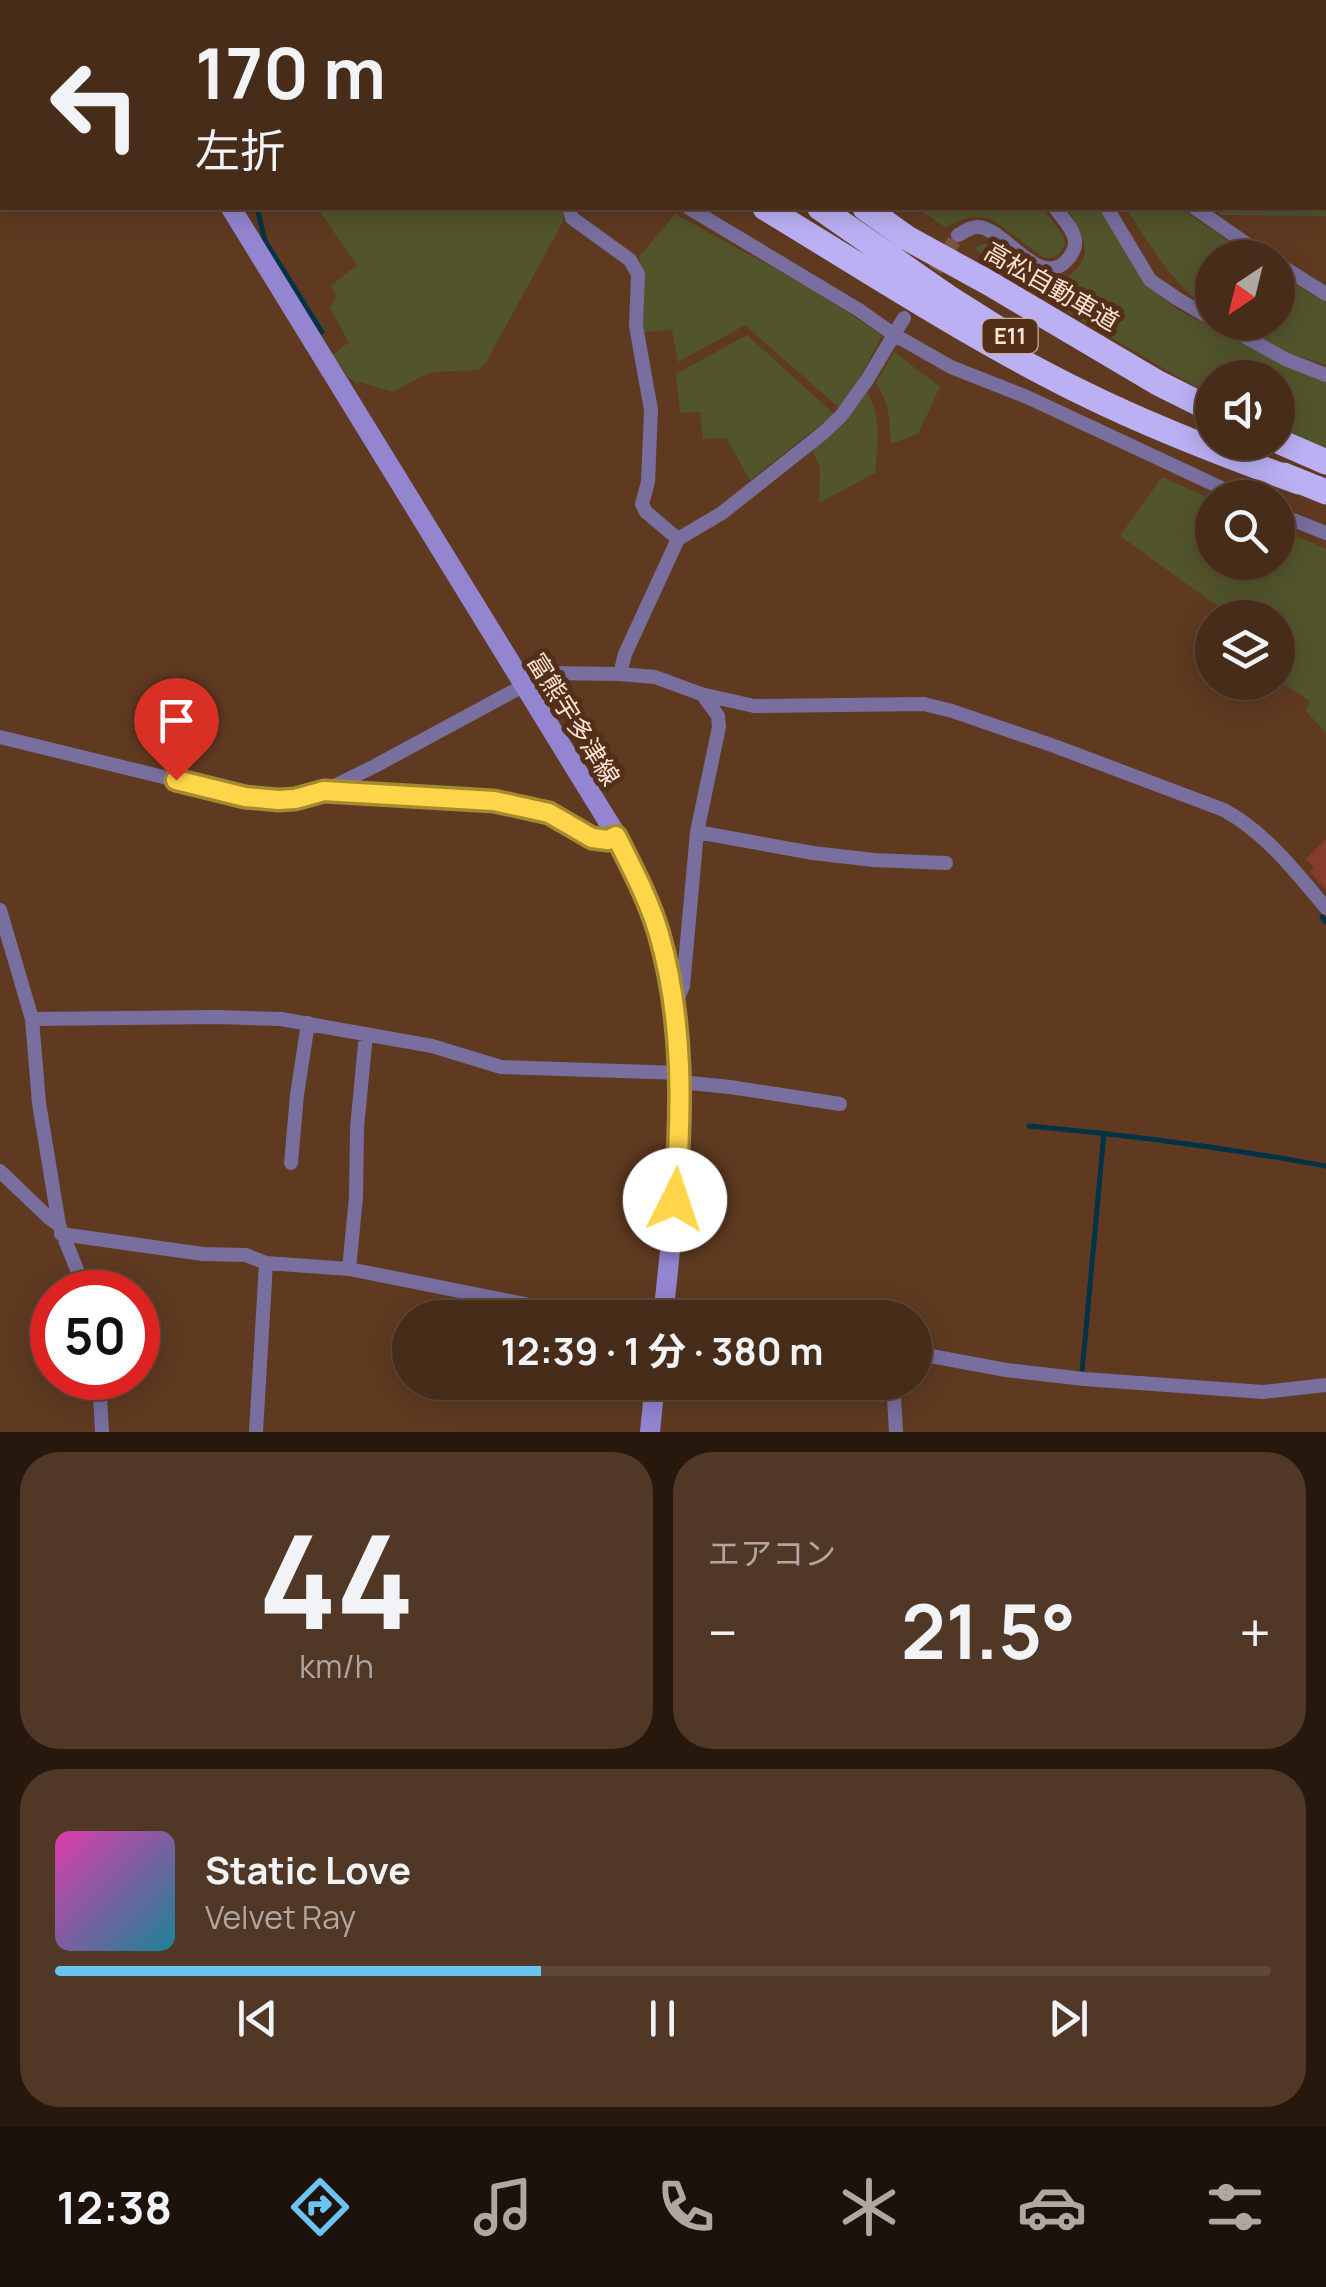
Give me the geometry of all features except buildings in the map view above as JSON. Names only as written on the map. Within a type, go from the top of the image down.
[{"type":"highway","points":[[768,210],[923,304],[1085,394],[1187,442],[1298,482]]},
{"type":"highway","name":"E11","points":[[823,210],[1025,346],[1104,390],[1195,433]]},
{"type":"highway","name":"高松自動車道","points":[[868,210],[906,238],[1195,402]]},
{"type":"highway","points":[[896,210],[990,283]]},
{"type":"highway","points":[[1295,448],[1326,462]]},
{"type":"highway","name":"E11","points":[[1251,460],[1326,492]]},
{"type":"main road","name":"富熊宇多津線","points":[[232,210],[616,836],[643,891],[658,931],[674,1006],[680,1078],[678,1162],[664,1300]]},
{"type":"main road","points":[[650,1432],[653,1400]]},
{"type":"street","points":[[569,210],[572,218],[630,260],[638,274],[636,326],[651,410],[648,482],[642,504],[678,540]]},
{"type":"street","points":[[693,210],[952,367],[1204,480]]},
{"type":"street","points":[[958,235],[980,227],[1038,266],[1059,267],[1074,250],[1075,240],[1056,210]]},
{"type":"street","points":[[1108,210],[1150,280],[1195,309]]},
{"type":"street","points":[[1198,210],[1241,240]]},
{"type":"street","points":[[1295,275],[1326,294]]},
{"type":"street","points":[[620,674],[625,654],[678,540],[722,513],[841,416],[904,318]]},
{"type":"street","points":[[1251,340],[1326,375]]},
{"type":"street","points":[[1295,521],[1326,533]]},
{"type":"street","points":[[0,737],[245,797],[278,800],[324,791],[547,673],[656,677],[702,694],[754,706],[924,704],[952,710],[1224,810],[1262,836],[1326,908]]},
{"type":"street","points":[[674,1006],[682,986],[697,832],[719,727],[718,716],[702,694]]},
{"type":"street","points":[[324,791],[494,801],[549,813],[592,838],[608,840],[616,836]]},
{"type":"street","points":[[697,832],[874,860],[946,863]]},
{"type":"street","points":[[0,910],[32,1019],[39,1103],[60,1229],[77,1270]]},
{"type":"street","points":[[32,1019],[280,1018],[432,1046],[501,1067],[680,1078],[840,1104]]},
{"type":"street","points":[[291,1163],[308,1023]]},
{"type":"street","points":[[349,1270],[366,1034]]},
{"type":"street","points":[[0,1171],[60,1229],[203,1254],[246,1255],[266,1263],[349,1270],[503,1300]]},
{"type":"street","points":[[256,1432],[266,1263]]},
{"type":"street","points":[[932,1356],[1006,1370],[1103,1381],[1262,1392],[1326,1384]]},
{"type":"street","points":[[100,1400],[102,1432]]},
{"type":"street","points":[[895,1400],[896,1432]]},
{"type":"green space","points":[[318,210],[562,210],[564,220],[486,362],[478,370],[434,372],[393,392],[359,382],[358,385],[333,355],[349,342],[330,308],[337,296],[331,286],[357,265]]},
{"type":"green space","points":[[920,210],[1044,210],[1063,235],[1065,244],[1057,255],[1045,258],[993,220],[969,218],[946,228]]},
{"type":"green space","points":[[1069,210],[1103,210],[1145,280],[1161,297],[1195,319],[1195,340],[1237,340],[1277,360],[1195,360],[1195,387],[1043,297],[974,248],[984,244],[1003,248],[1038,273],[1064,280],[1082,263],[1085,246]]},
{"type":"green space","points":[[1126,210],[1183,210],[1227,240],[1195,240],[1195,297],[1174,277]]},
{"type":"green space","points":[[1214,210],[1326,210],[1326,216],[1222,215]]},
{"type":"green space","points":[[675,214],[806,287],[882,336],[853,390],[838,407],[745,325],[678,362],[672,330],[643,332],[644,273],[639,257]]},
{"type":"green space","points":[[1295,284],[1326,303],[1326,365],[1283,351],[1264,340],[1295,340]]},
{"type":"green space","points":[[747,335],[834,414],[750,480],[726,438],[703,439],[700,412],[680,413],[676,374]]},
{"type":"green space","points":[[894,352],[940,387],[918,434],[890,444],[888,412],[876,383]]},
{"type":"green space","points":[[1295,368],[1326,382],[1326,449],[1295,437]]},
{"type":"green space","points":[[867,392],[877,421],[875,473],[819,503],[820,468],[812,449],[842,423]]},
{"type":"green space","points":[[1162,477],[1195,492],[1195,580],[1295,580],[1295,535],[1326,549],[1326,733],[1306,711],[1310,701],[1295,691],[1295,600],[1209,600],[1120,536]]},
{"type":"waterway","points":[[257,210],[265,241],[322,332]]},
{"type":"waterway","points":[[1322,917],[1326,922]]},
{"type":"waterway","points":[[1029,1126],[1178,1143],[1326,1166]]},
{"type":"waterway","points":[[1082,1372],[1104,1133]]},
{"type":"tunnel","points":[[924,288],[958,235]]},
{"type":"route","points":[[176,780],[245,797],[278,800],[324,791],[494,801],[549,813],[592,838],[608,840],[616,836],[658,931],[673,994],[680,1073],[675,1200]]}]
